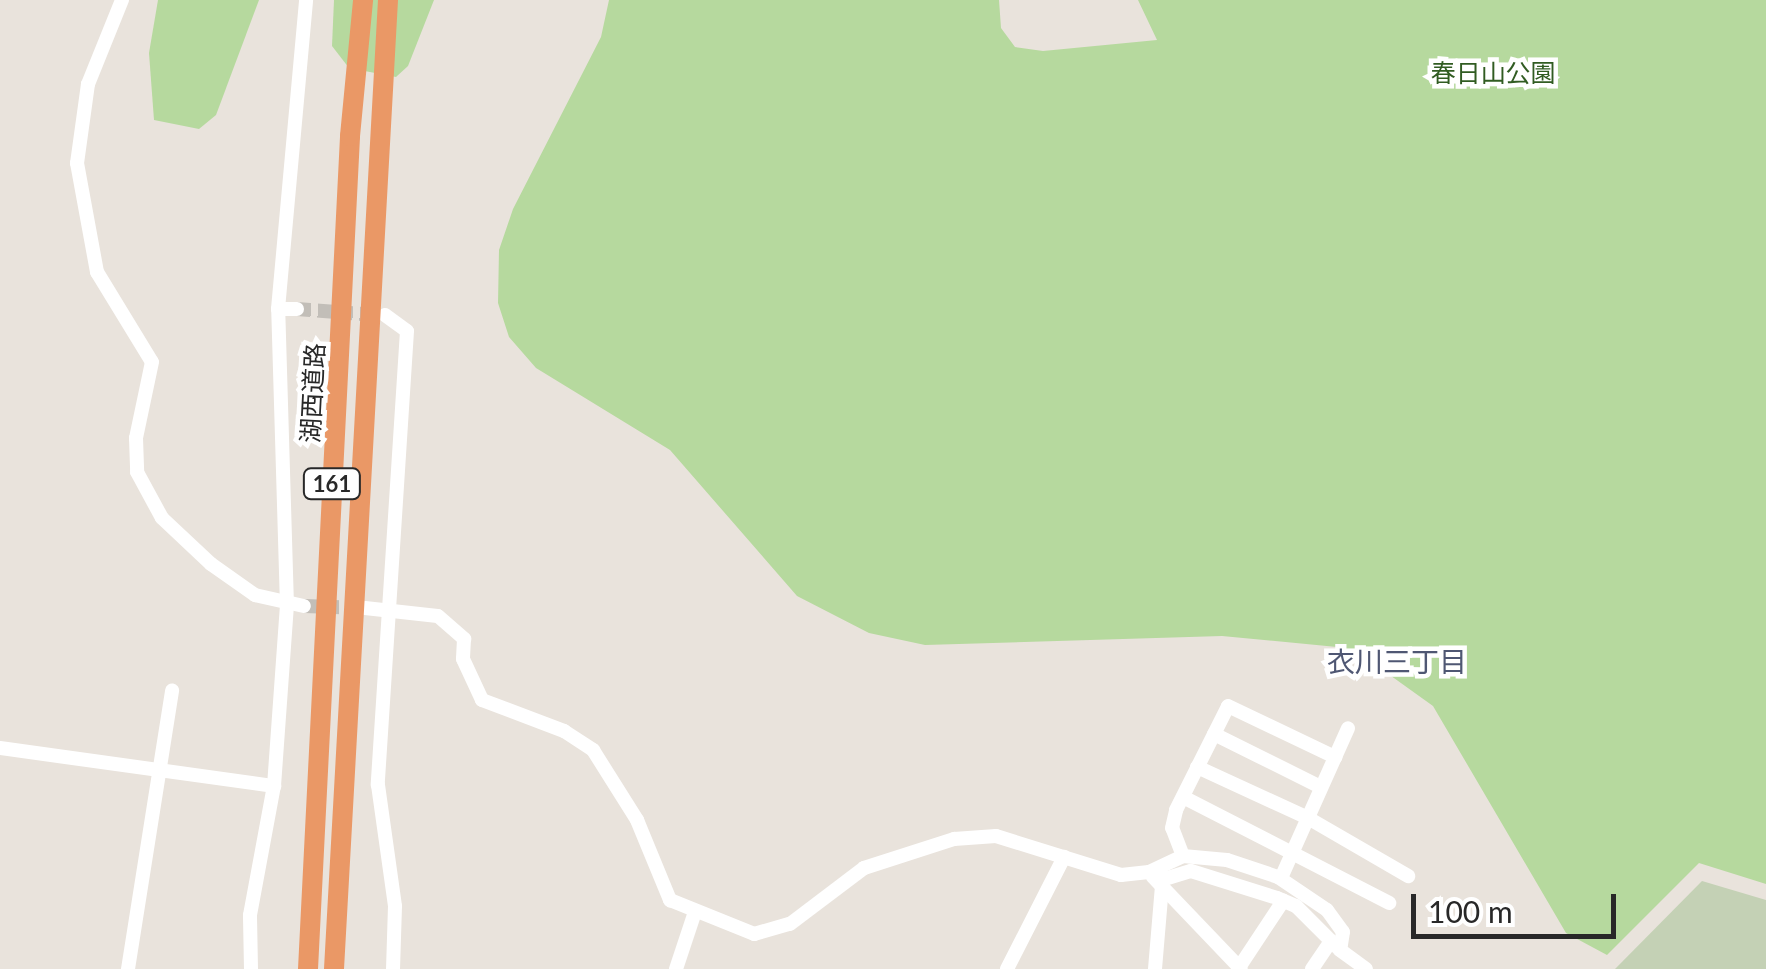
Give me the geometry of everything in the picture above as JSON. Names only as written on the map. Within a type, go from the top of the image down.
[{"type":"highway","name":"湖西道路","points":[[308,969],[350,136],[364,0]]},
{"type":"highway","name":"161","points":[[334,969],[388,0]]},
{"type":"street","points":[[122,0],[88,84],[77,163],[97,272],[148,345],[152,362],[136,438],[137,472],[162,518],[187,544],[255,596],[287,606],[304,606]]},
{"type":"street","points":[[251,969],[250,915],[274,786],[287,606],[278,309],[306,0]]},
{"type":"street","points":[[278,309],[297,310]]},
{"type":"street","points":[[384,315],[407,332],[378,785],[395,906],[393,969]]},
{"type":"street","points":[[366,608],[438,616],[464,639],[463,658],[482,700],[549,724],[593,750],[637,820],[664,891],[695,912],[754,934],[769,933],[864,868],[954,839],[996,836],[1120,874],[1156,880],[1191,871],[1284,901],[1366,969]]},
{"type":"street","points":[[128,969],[172,690]]},
{"type":"street","points":[[1183,856],[1172,828],[1228,706],[1335,757]]},
{"type":"street","points":[[1281,878],[1348,728]]},
{"type":"street","points":[[1214,734],[1322,787]]},
{"type":"street","points":[[0,748],[274,786]]},
{"type":"street","points":[[1197,767],[1308,818],[1408,876]]},
{"type":"street","points":[[1183,797],[1294,849],[1389,903]]},
{"type":"street","points":[[1155,969],[1156,880],[1183,856],[1226,860],[1281,878],[1327,910],[1343,932],[1312,969]]},
{"type":"street","points":[[1008,969],[1064,858]]},
{"type":"street","points":[[1156,880],[1239,968],[1284,901]]},
{"type":"street","points":[[676,969],[695,912]]},
{"type":"green space","points":[[158,0],[259,0],[216,115],[199,129],[154,120],[149,53]]},
{"type":"green space","points":[[334,0],[434,0],[408,66],[396,77],[349,68],[332,46]]},
{"type":"green space","name":"春日山公園","points":[[609,0],[999,0],[1001,28],[1015,47],[1043,51],[1157,40],[1138,0],[1766,0],[1766,884],[1699,863],[1607,955],[1566,933],[1433,706],[1373,663],[1337,647],[1222,636],[925,645],[869,633],[797,596],[670,450],[536,368],[509,337],[498,303],[499,250],[513,209],[601,37]]},
{"type":"green space","points":[[1702,881],[1766,900],[1766,969],[1615,969]]},
{"type":"tunnel","points":[[297,309],[376,315]]},
{"type":"tunnel","points":[[304,606],[363,608]]},
{"type":"district","name":"衣川三丁目","points":[[1397,661]]}]
